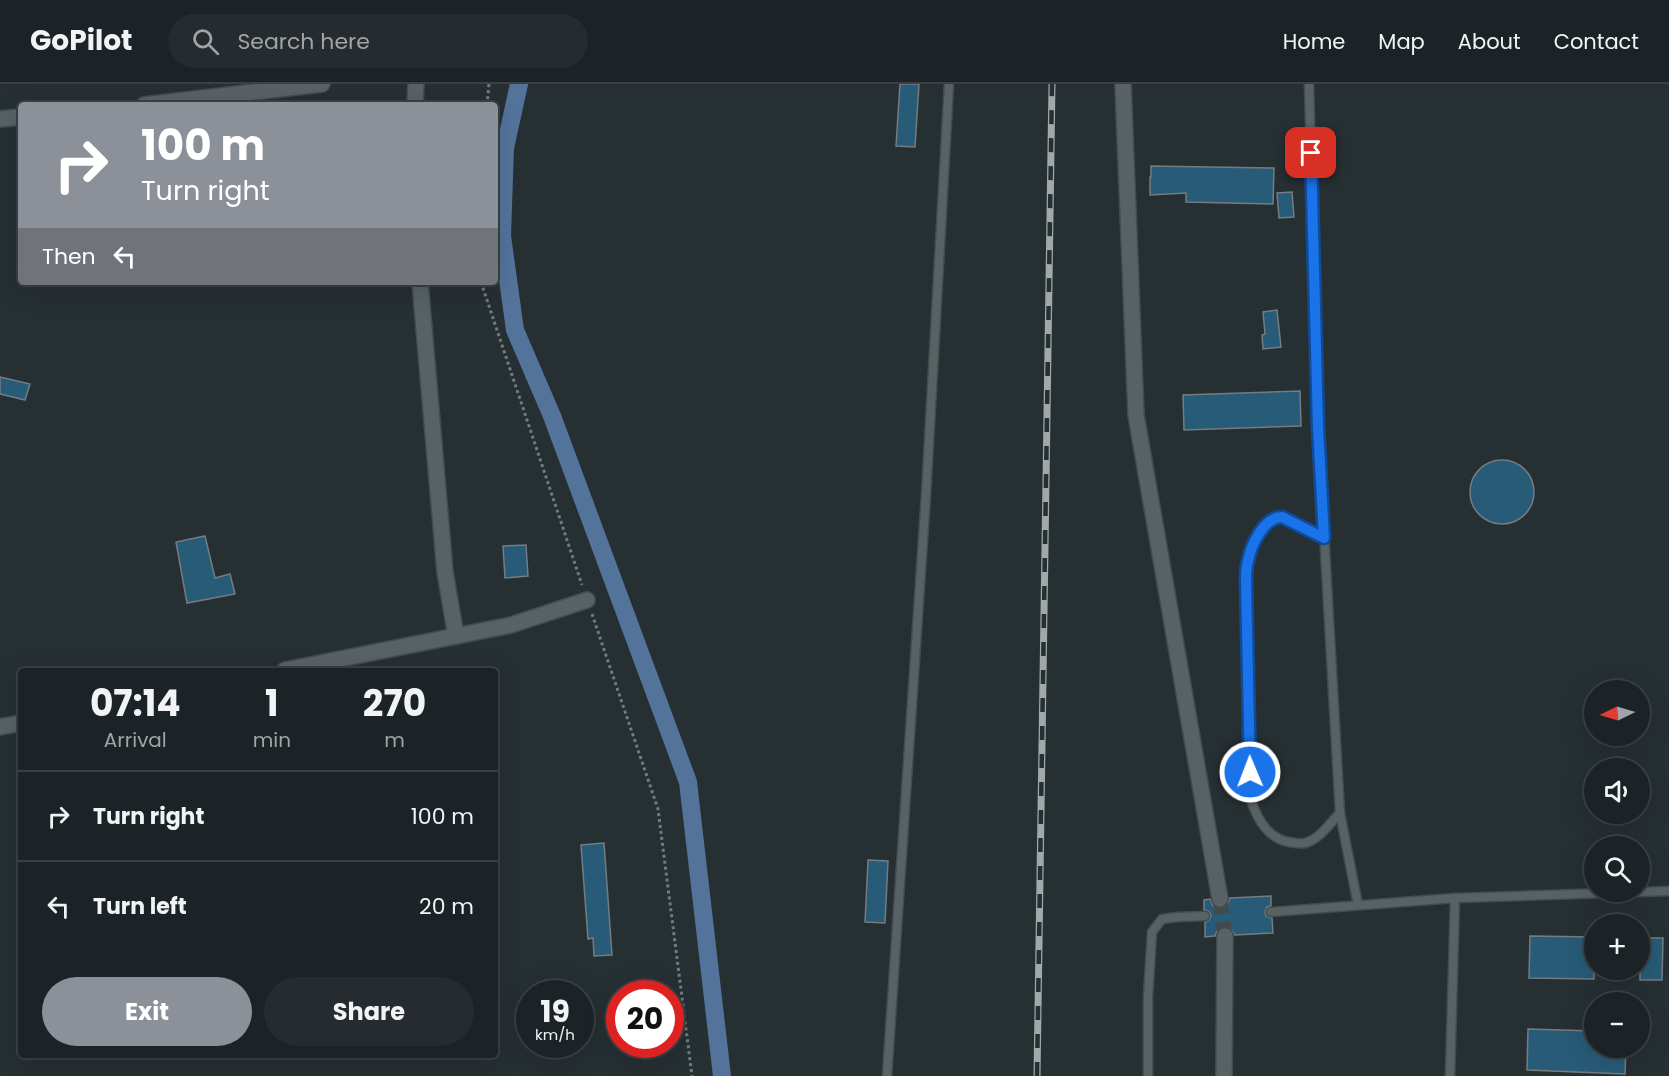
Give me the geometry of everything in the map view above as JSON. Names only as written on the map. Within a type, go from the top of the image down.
[{"type":"street","points":[[169,102],[322,84]]},
{"type":"street","points":[[415,102],[416,84]]},
{"type":"street","points":[[1124,84],[1136,416],[1220,899]]},
{"type":"street","points":[[0,119],[18,117]]},
{"type":"street","points":[[420,285],[445,572],[456,636]]},
{"type":"street","points":[[295,668],[511,625],[587,600]]},
{"type":"street","points":[[0,727],[18,724]]},
{"type":"street","points":[[1224,1076],[1225,936]]},
{"type":"lane","points":[[886,1076],[927,483],[949,84]]},
{"type":"lane","points":[[1309,84],[1318,427],[1340,813],[1358,905]]},
{"type":"lane","points":[[1324,538],[1282,517],[1277,517],[1265,526],[1252,546],[1246,581],[1250,796],[1263,827],[1274,837],[1289,843],[1304,844],[1319,835],[1340,813]]},
{"type":"lane","points":[[1272,912],[1455,898],[1669,891]]},
{"type":"lane","points":[[1449,1076],[1455,898]]},
{"type":"lane","points":[[1148,1076],[1148,998],[1152,932],[1162,919],[1204,916]]},
{"type":"path","points":[[487,102],[489,84]]},
{"type":"path","points":[[482,285],[658,809],[692,1076]]},
{"type":"building","points":[[900,84],[919,84],[915,147],[896,146]]},
{"type":"building","points":[[1151,166],[1274,168],[1273,204],[1186,202],[1186,193],[1150,195]]},
{"type":"building","points":[[1292,192],[1294,217],[1279,218],[1277,193]]},
{"type":"building","points":[[1277,310],[1281,347],[1263,349],[1262,335],[1265,334],[1263,312]]},
{"type":"building","points":[[0,377],[30,384],[25,400],[0,394]]},
{"type":"building","points":[[1300,391],[1301,426],[1184,430],[1183,395]]},
{"type":"building","points":[[1502,460],[1525,469],[1534,492],[1525,515],[1502,524],[1479,515],[1470,492],[1479,469]]},
{"type":"building","points":[[205,536],[215,578],[230,574],[235,594],[187,603],[176,542]]},
{"type":"building","points":[[526,545],[528,576],[505,578],[503,546]]},
{"type":"building","points":[[604,843],[612,955],[594,956],[593,938],[588,939],[581,845]]},
{"type":"building","points":[[868,860],[888,861],[885,923],[865,922]]},
{"type":"building","points":[[1271,896],[1271,906],[1267,907],[1265,912],[1266,916],[1272,918],[1273,933],[1235,935],[1230,928],[1224,926],[1217,931],[1215,936],[1205,937],[1205,922],[1210,919],[1211,915],[1204,910],[1204,900],[1210,899],[1213,906],[1221,909],[1227,906],[1230,898]]},
{"type":"building","points":[[1530,936],[1584,937],[1584,979],[1529,978]]},
{"type":"building","points":[[1650,938],[1663,938],[1662,980],[1650,980]]},
{"type":"building","points":[[1528,1029],[1584,1031],[1584,1058],[1626,1058],[1625,1074],[1527,1070]]},
{"type":"waterway","points":[[519,84],[505,148],[502,236],[515,330],[552,416],[688,782],[722,1076]]},
{"type":"tunnel","points":[[1220,899],[1225,936]]},
{"type":"railway","points":[[1037,1076],[1052,84]]},
{"type":"route","points":[[1250,772],[1246,581],[1252,546],[1265,526],[1277,517],[1282,517],[1324,538],[1318,427],[1311,153]]}]
